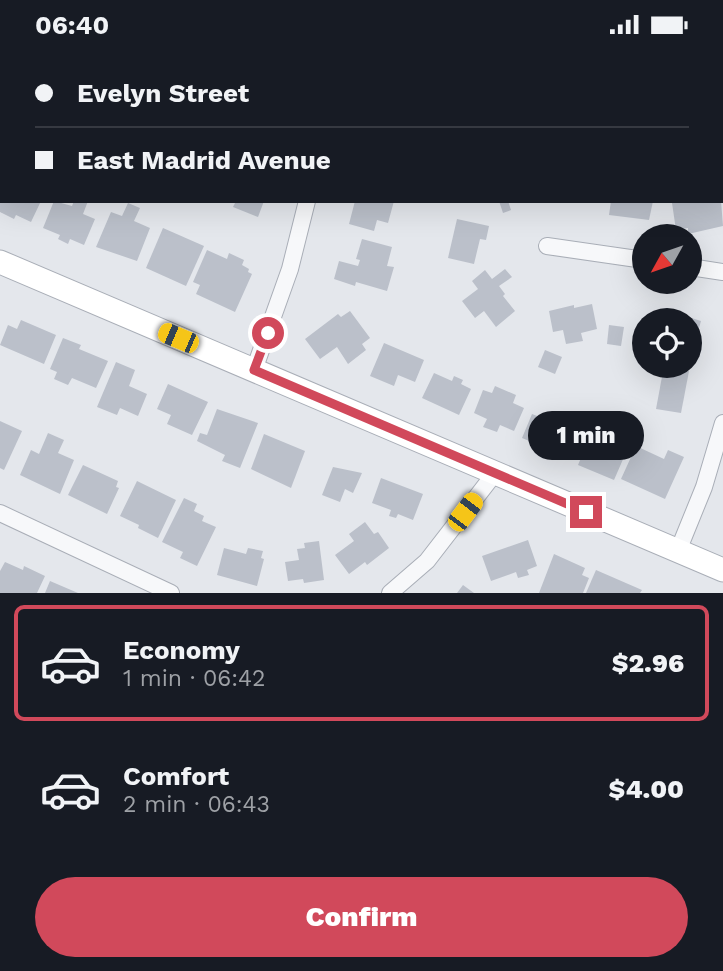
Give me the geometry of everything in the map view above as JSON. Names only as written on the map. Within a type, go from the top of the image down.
[{"type":"street","points":[[254,370],[290,269],[306,203]]},
{"type":"street","points":[[547,246],[632,258]]},
{"type":"street","points":[[0,263],[723,570]]},
{"type":"street","points":[[702,269],[723,272]]},
{"type":"street","points":[[678,551],[704,487],[723,423]]},
{"type":"street","points":[[390,593],[427,561],[495,473]]},
{"type":"street","points":[[0,513],[171,593]]},
{"type":"building","points":[[0,203],[40,203],[31,222],[16,215],[14,219],[0,212]]},
{"type":"building","points":[[53,203],[72,206],[73,203],[87,203],[83,214],[95,219],[84,245],[70,239],[68,244],[58,239],[60,235],[43,228]]},
{"type":"building","points":[[128,203],[140,208],[134,221],[150,228],[137,261],[96,247],[111,212],[122,216]]},
{"type":"building","points":[[235,203],[263,203],[258,217],[233,207]]},
{"type":"building","points":[[354,203],[393,203],[388,223],[377,220],[374,231],[349,224]]},
{"type":"building","points":[[500,203],[509,203],[511,210],[503,213]]},
{"type":"building","points":[[611,203],[653,203],[649,220],[609,215]]},
{"type":"building","points":[[672,203],[721,203],[723,226],[702,231],[702,224],[675,224]]},
{"type":"building","points":[[457,219],[489,226],[486,240],[480,239],[474,264],[448,258]]},
{"type":"building","points":[[163,228],[204,246],[186,286],[146,268]]},
{"type":"building","points":[[362,239],[392,247],[387,266],[394,267],[387,291],[356,282],[355,286],[334,279],[339,261],[358,266],[360,260],[356,259]]},
{"type":"building","points":[[207,250],[227,259],[229,253],[244,260],[242,265],[252,274],[235,312],[196,294],[200,285],[193,282]]},
{"type":"building","points":[[505,269],[512,277],[499,286],[515,311],[496,327],[484,311],[475,318],[462,301],[478,289],[472,281],[485,270],[492,279]]},
{"type":"building","points":[[592,304],[597,329],[581,333],[583,341],[566,344],[563,330],[553,332],[549,311]]},
{"type":"building","points":[[350,311],[370,338],[362,344],[366,350],[348,364],[337,347],[320,359],[305,339],[338,314],[341,317]]},
{"type":"building","points":[[21,320],[56,335],[44,364],[0,345],[8,325],[17,329]]},
{"type":"building","points":[[609,325],[624,327],[621,346],[607,344]]},
{"type":"building","points":[[63,338],[81,345],[79,349],[108,361],[96,388],[72,378],[68,385],[54,379],[57,372],[50,369]]},
{"type":"building","points":[[384,343],[424,360],[415,382],[398,375],[394,386],[370,376]]},
{"type":"building","points":[[545,350],[562,357],[555,374],[538,367]]},
{"type":"building","points":[[116,362],[135,370],[129,386],[147,394],[138,416],[120,408],[117,415],[97,407]]},
{"type":"building","points":[[434,373],[452,381],[454,376],[463,380],[461,384],[471,389],[459,415],[422,398]]},
{"type":"building","points":[[662,378],[688,378],[681,413],[656,409]]},
{"type":"building","points":[[168,384],[208,402],[192,435],[167,424],[171,415],[157,409]]},
{"type":"building","points":[[495,386],[516,395],[513,403],[524,408],[514,431],[500,425],[497,432],[483,427],[487,419],[474,413],[483,390],[492,393]]},
{"type":"building","points":[[217,409],[258,423],[240,468],[222,461],[225,455],[197,441],[200,433],[207,435]]},
{"type":"building","points":[[532,414],[558,424],[561,418],[578,425],[567,457],[543,452],[544,447],[522,438]]},
{"type":"building","points":[[0,421],[22,431],[4,470],[0,468]]},
{"type":"building","points":[[594,427],[616,436],[609,451],[624,457],[614,480],[578,465]]},
{"type":"building","points":[[48,433],[64,440],[58,453],[74,460],[60,494],[20,475],[31,450],[39,454]]},
{"type":"building","points":[[264,434],[305,451],[291,488],[251,469]]},
{"type":"building","points":[[636,446],[664,459],[668,450],[684,457],[665,499],[621,479]]},
{"type":"building","points":[[83,465],[118,481],[116,487],[119,488],[107,514],[68,495]]},
{"type":"building","points":[[333,467],[362,473],[353,493],[345,489],[340,502],[322,495]]},
{"type":"building","points":[[381,478],[423,494],[413,520],[398,514],[396,518],[389,516],[391,510],[372,503]]},
{"type":"building","points":[[137,481],[176,500],[158,538],[120,516]]},
{"type":"building","points":[[184,498],[197,504],[194,511],[204,516],[202,521],[216,527],[197,566],[180,558],[183,552],[162,542]]},
{"type":"building","points":[[365,522],[374,534],[378,532],[389,548],[367,565],[365,562],[349,574],[335,555],[354,541],[349,534]]},
{"type":"building","points":[[528,540],[537,566],[527,570],[529,575],[518,578],[516,572],[491,581],[482,556]]},
{"type":"building","points":[[319,541],[324,580],[304,583],[303,579],[288,581],[285,562],[299,560],[297,549],[305,548],[304,543]]},
{"type":"building","points":[[224,548],[246,554],[248,548],[263,551],[261,558],[264,559],[257,586],[217,575]]},
{"type":"building","points":[[554,554],[585,568],[582,575],[589,578],[583,593],[539,593]]},
{"type":"building","points":[[5,562],[23,570],[24,566],[45,576],[37,593],[0,593],[0,571]]},
{"type":"building","points":[[596,570],[642,590],[640,593],[586,593]]},
{"type":"building","points":[[50,581],[78,593],[45,593]]},
{"type":"building","points":[[463,585],[474,593],[457,593]]},
{"type":"route","points":[[268,333],[254,370],[586,512]]}]
